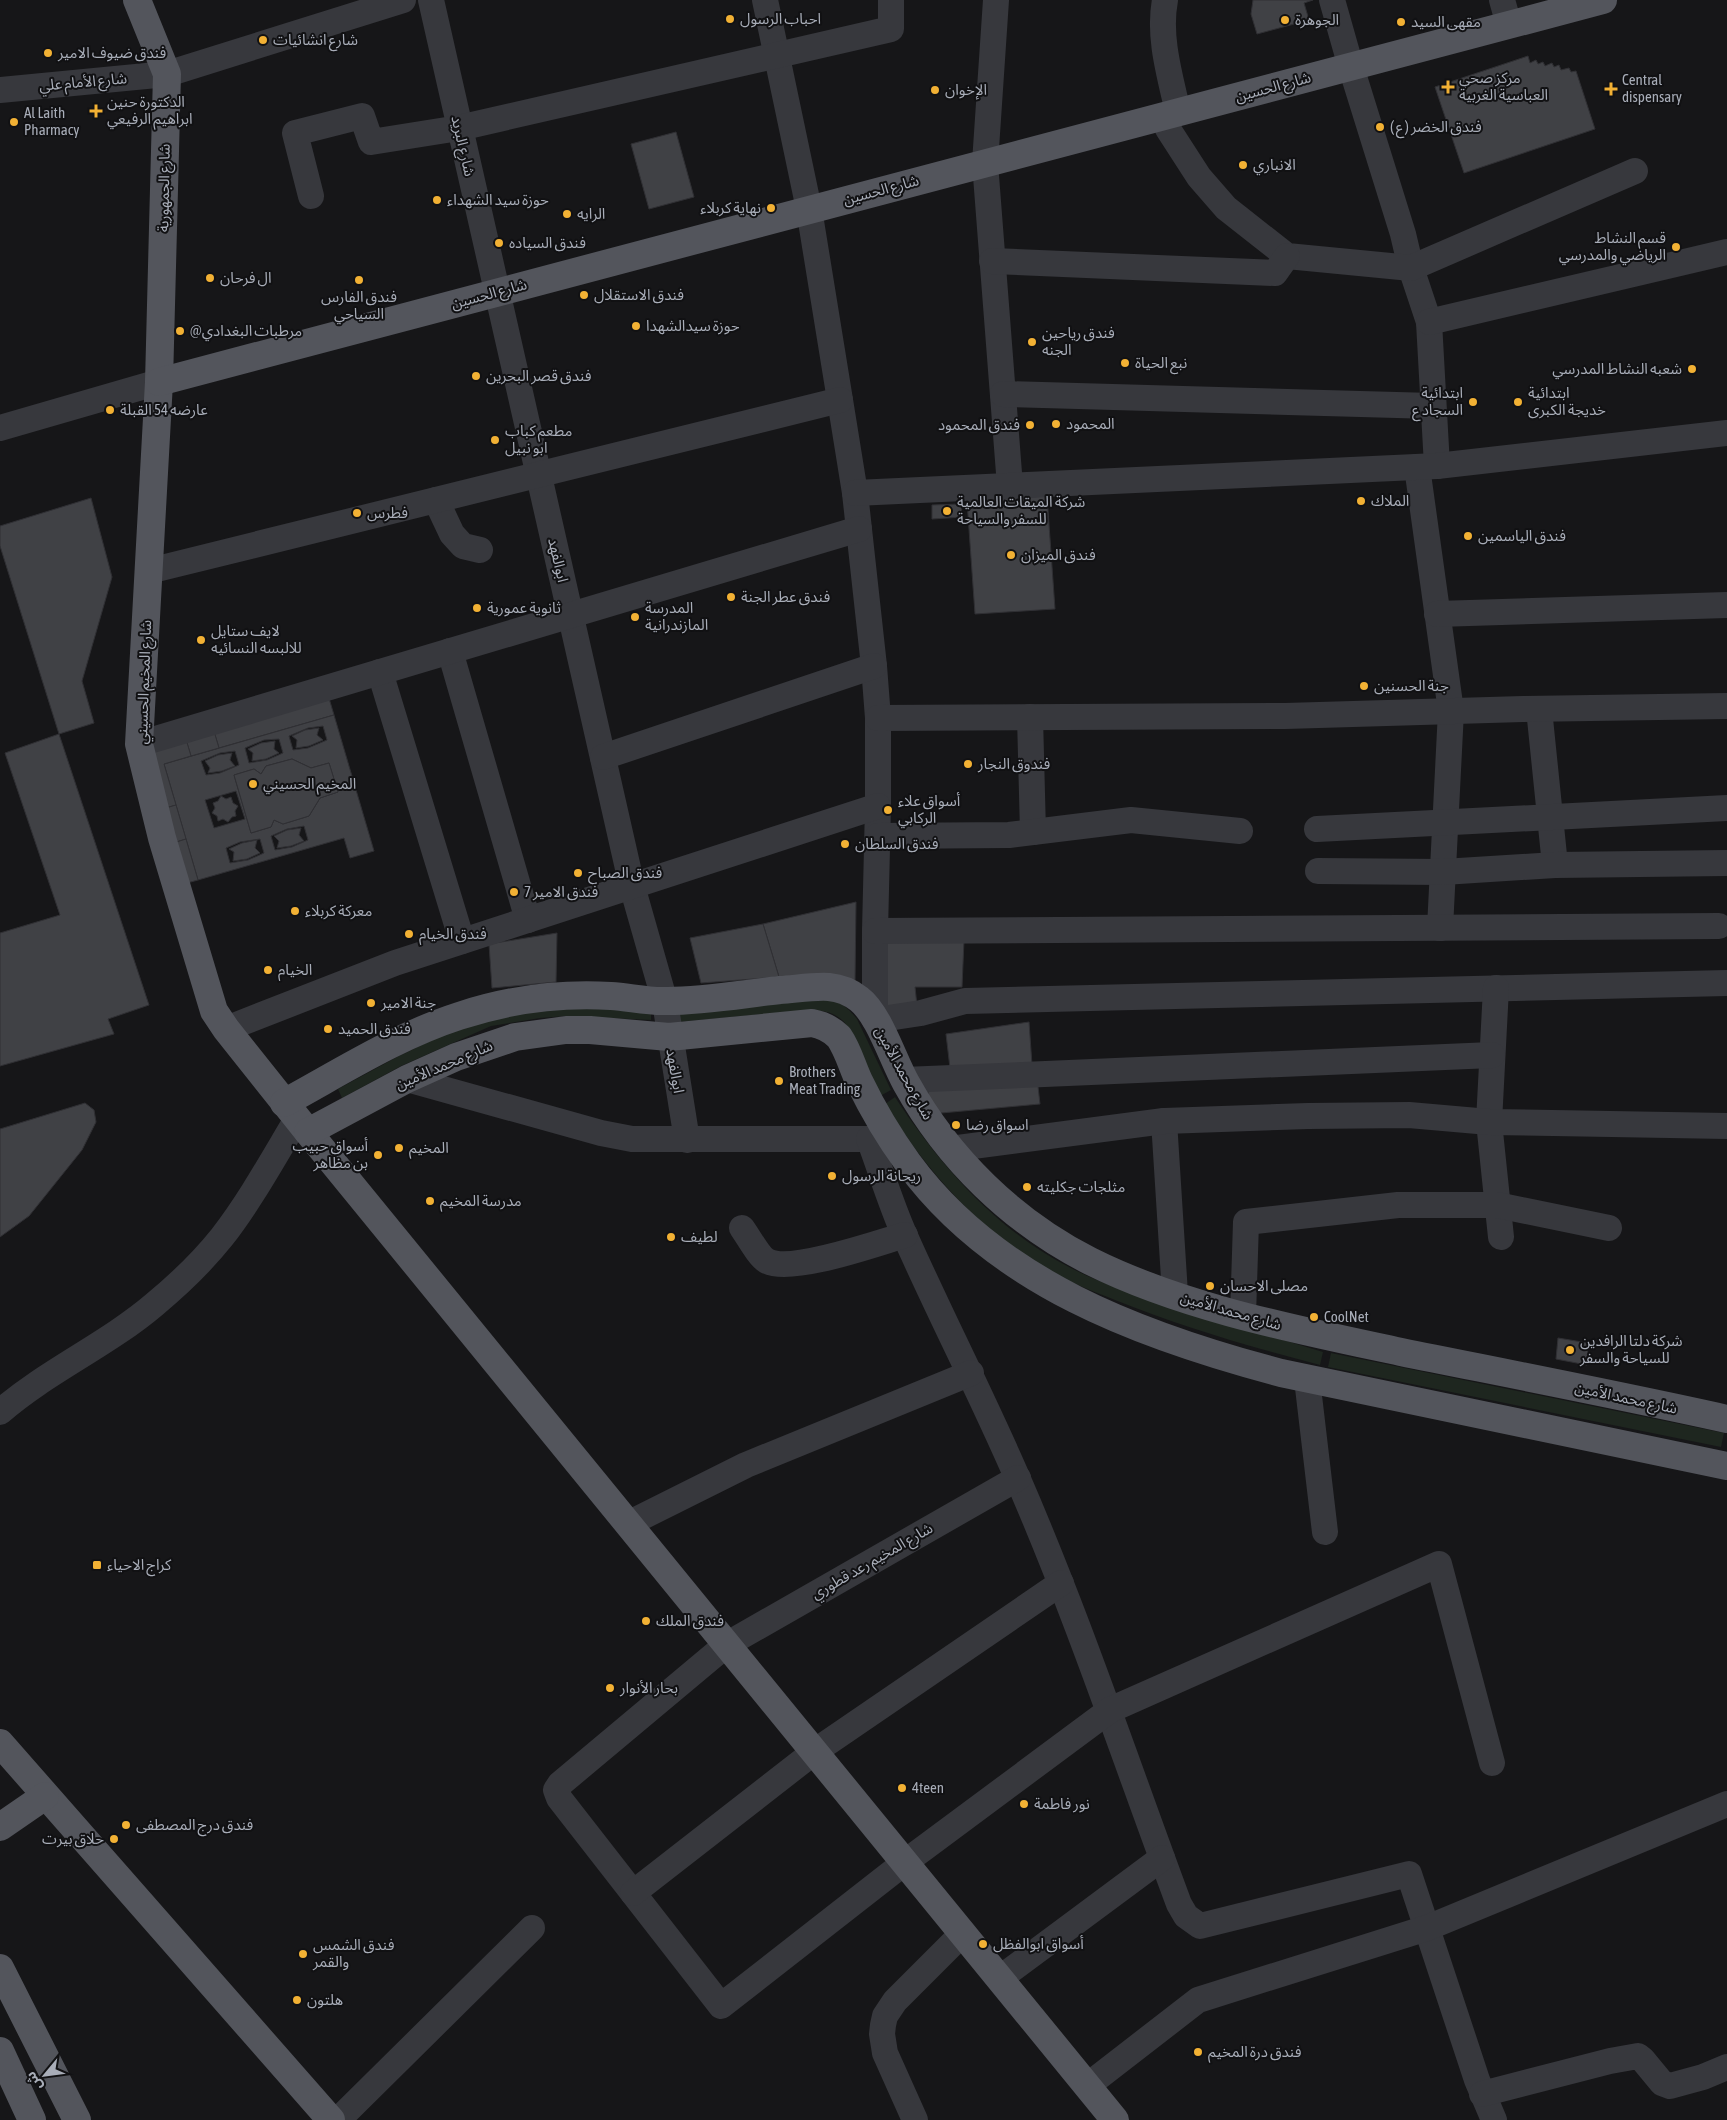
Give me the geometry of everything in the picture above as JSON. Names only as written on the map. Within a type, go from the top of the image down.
[{"type":"main road","name":"شارع الجمهورية","points":[[136,0],[167,74],[159,382]]},
{"type":"main road","name":"شارع الحسين","points":[[159,382],[985,163],[1173,121],[1351,67],[1506,12],[1603,0]]},
{"type":"main road","name":"شارع المخيم الحسيني","points":[[159,382],[139,744],[162,838],[214,1011],[296,1118],[1115,2120]]},
{"type":"main road","name":"شارع محمد الأمين","points":[[296,1118],[410,1036],[446,1021],[484,1009],[536,998],[566,996],[611,996],[665,1002],[825,987],[840,989],[858,998],[865,1005],[875,1020],[920,1108],[950,1149],[1000,1200],[1028,1222],[1059,1244],[1117,1273],[1243,1316],[1307,1332],[1727,1419]]},
{"type":"main road","name":"شارع محمد الأمين","points":[[296,1118],[407,1079],[456,1057],[492,1044],[537,1033],[590,1030],[670,1037],[812,1023],[832,1030],[843,1042],[880,1139],[908,1163],[947,1209],[1002,1256],[1036,1279],[1116,1318],[1166,1338],[1249,1365],[1307,1379],[1727,1466]]},
{"type":"main road","points":[[0,1743],[331,2120]]},
{"type":"main road","points":[[0,1827],[45,1796]]},
{"type":"main road","points":[[0,1968],[77,2120]]},
{"type":"main road","points":[[3,2066],[32,2120]]},
{"type":"street","name":"شارع الأمام علي","points":[[0,90],[167,74],[403,0]]},
{"type":"street","name":"شارع البريد","points":[[431,0],[496,292]]},
{"type":"street","points":[[766,0],[809,209],[840,400],[855,493],[874,666],[878,718],[875,1020],[921,1013],[965,1001],[1727,983]]},
{"type":"street","points":[[312,196],[295,133],[362,116],[370,142],[459,128],[777,57],[891,29],[892,0]]},
{"type":"street","points":[[996,0],[985,163],[1010,486]]},
{"type":"street","points":[[1165,0],[1164,36],[1173,121],[1199,176],[1226,208],[1287,256],[1411,268],[1635,170]]},
{"type":"street","points":[[1332,0],[1403,234],[1411,268],[1430,322],[1433,406],[1427,466],[1437,614],[1451,711],[1440,928]]},
{"type":"street","points":[[1430,322],[1727,252]]},
{"type":"street","points":[[992,261],[1274,273],[1287,256]]},
{"type":"street","name":"ابوالفهد","points":[[496,292],[632,886],[665,1002],[687,1140]]},
{"type":"street","points":[[0,428],[159,382]]},
{"type":"street","points":[[1003,394],[1433,406]]},
{"type":"street","points":[[149,571],[840,400]]},
{"type":"street","points":[[855,493],[1427,466],[1727,433]]},
{"type":"street","points":[[436,500],[452,534],[463,546],[480,550]]},
{"type":"street","points":[[139,744],[859,529]]},
{"type":"street","points":[[1437,614],[1727,605]]},
{"type":"street","points":[[450,651],[528,920]]},
{"type":"street","points":[[603,757],[874,666]]},
{"type":"street","points":[[380,672],[462,941]]},
{"type":"street","points":[[878,718],[1285,716],[1727,706]]},
{"type":"street","points":[[1539,709],[1555,865]]},
{"type":"street","points":[[1030,717],[1033,832]]},
{"type":"street","points":[[226,1029],[395,963],[878,806]]},
{"type":"street","points":[[1317,829],[1727,808]]},
{"type":"street","points":[[878,836],[1009,835],[1131,820],[1240,831]]},
{"type":"street","points":[[1318,871],[1443,872],[1555,865],[1727,863]]},
{"type":"street","points":[[875,931],[1719,926]]},
{"type":"street","points":[[1496,988],[1489,1122],[1500,1238]]},
{"type":"street","points":[[904,1080],[1492,1055]]},
{"type":"street","points":[[407,1079],[601,1133],[632,1139],[880,1139],[905,1235],[971,1373],[1018,1478],[1110,1710],[1162,1858],[1179,1904],[1186,1916],[1200,1926],[1409,1874],[1482,2094],[1494,2120]]},
{"type":"street","points":[[950,1149],[1164,1122],[1276,1117],[1409,1114],[1489,1122],[1727,1126]]},
{"type":"street","points":[[0,1412],[33,1387],[154,1306],[180,1283],[222,1237],[240,1212],[296,1118]]},
{"type":"street","points":[[1164,1122],[1175,1294]]},
{"type":"street","points":[[1243,1316],[1246,1222],[1398,1205],[1497,1205],[1609,1228]]},
{"type":"street","points":[[742,1228],[766,1260],[779,1266],[802,1263],[905,1235]]},
{"type":"street","points":[[628,1524],[746,1465],[971,1373]]},
{"type":"street","points":[[1307,1379],[1325,1532]]},
{"type":"street","name":"شارع المخيم رعد قطوري","points":[[633,1893],[559,1798],[556,1790],[560,1784],[726,1645],[1018,1478]]},
{"type":"street","points":[[1061,1583],[814,1752],[633,1893],[721,2006],[904,1863],[1110,1710],[1439,1564],[1492,1763]]},
{"type":"street","points":[[1087,2086],[1198,2000],[1427,1928],[1727,1804]]},
{"type":"street","points":[[999,1979],[1162,1858]]},
{"type":"street","points":[[338,2120],[532,1928]]},
{"type":"street","points":[[915,2120],[885,2053],[882,2034],[885,2016],[895,2001],[962,1934]]},
{"type":"street","points":[[1482,2094],[1610,2060],[1638,2056],[1662,2083],[1670,2086],[1703,2077],[1727,2067]]},
{"type":"shaded area","points":[[802,999],[833,1001],[845,1006],[851,1012],[857,1019],[891,1090],[880,1096],[845,1023],[829,1012],[809,1010],[677,1022],[676,1011]]},
{"type":"shaded area","points":[[539,1007],[651,1009],[651,1020],[567,1016],[540,1018],[491,1026],[401,1066],[342,1098],[338,1089],[397,1057],[451,1031]]},
{"type":"shaded area","points":[[895,1097],[930,1147],[971,1193],[993,1215],[1042,1252],[1081,1273],[1119,1288],[1323,1352],[1320,1365],[1242,1344],[1140,1310],[1058,1276],[1040,1266],[994,1233],[953,1194],[934,1172],[916,1150],[885,1104]]},
{"type":"shaded area","points":[[1331,1353],[1724,1433],[1721,1447],[1328,1367]]},
{"type":"building","points":[[1253,0],[1313,0],[1304,3],[1309,20],[1257,34],[1251,14]]},
{"type":"building","points":[[1528,56],[1530,63],[1536,60],[1538,64],[1543,62],[1545,66],[1552,63],[1554,67],[1559,65],[1561,70],[1569,68],[1571,72],[1576,71],[1595,129],[1464,173],[1435,87]]},
{"type":"building","points":[[676,132],[694,197],[649,209],[631,144]]},
{"type":"building","name":"فندق الميزان","points":[[1047,496],[1055,609],[975,614],[967,501]]},
{"type":"building","points":[[91,498],[112,577],[82,681],[94,723],[59,734],[0,546],[0,526]]},
{"type":"building","name":"شركة الميقات العالمية للسفر والسياحة","points":[[961,504],[962,517],[932,519],[932,505]]},
{"type":"building","points":[[328,695],[334,715],[219,748],[213,728]]},
{"type":"building","points":[[334,715],[374,851],[350,858],[344,838],[198,880],[164,764]],"holes":[[[323,726],[327,740],[308,748],[293,750],[289,736],[308,728]],[[279,739],[283,753],[267,760],[249,763],[245,748],[264,740]],[[235,751],[239,765],[220,773],[206,775],[201,761],[220,753]],[[292,759],[311,768],[329,763],[338,792],[320,798],[309,816],[283,824],[274,820],[271,827],[251,833],[234,775],[254,769],[261,774],[266,766]],[[236,791],[245,819],[214,828],[205,800]],[[304,826],[308,840],[292,847],[275,850],[271,836],[287,829]],[[260,839],[264,853],[248,860],[230,863],[226,848],[240,842]]]},
{"type":"building","points":[[213,728],[219,748],[191,756],[185,736]]},
{"type":"building","points":[[319,728],[317,735],[323,740],[309,746],[296,748],[297,740],[292,736],[305,730]]},
{"type":"building","points":[[59,734],[149,1005],[108,1019],[114,1034],[0,1066],[0,933],[60,915],[5,753]]},
{"type":"building","points":[[185,736],[191,756],[164,764],[176,805],[159,810],[153,745]]},
{"type":"building","points":[[275,741],[274,749],[279,753],[266,759],[252,761],[253,753],[248,749],[261,743]]},
{"type":"building","points":[[232,753],[230,760],[235,766],[222,771],[208,773],[210,768],[205,761],[218,755]]},
{"type":"building","points":[[292,759],[311,768],[329,763],[338,792],[320,798],[309,816],[283,824],[274,820],[271,827],[251,833],[234,775],[254,769],[261,774],[266,766]]},
{"type":"building","points":[[221,796],[226,799],[231,797],[233,803],[238,806],[235,811],[236,816],[232,817],[228,822],[223,819],[218,821],[217,816],[212,813],[215,808],[213,803],[218,801]]},
{"type":"building","points":[[176,805],[186,839],[170,844],[159,810]]},
{"type":"building","points":[[301,828],[299,835],[304,841],[291,846],[277,848],[279,841],[274,836],[287,830]]},
{"type":"building","points":[[186,839],[198,880],[187,883],[170,844]]},
{"type":"building","points":[[257,840],[255,848],[260,853],[247,859],[233,861],[234,852],[229,849],[242,843]]},
{"type":"building","points":[[856,902],[855,981],[779,977],[763,924]]},
{"type":"building","points":[[763,924],[779,977],[701,983],[690,938]]},
{"type":"building","points":[[557,933],[556,982],[492,988],[489,944]]},
{"type":"building","points":[[964,940],[962,987],[915,987],[917,1006],[885,1006],[885,942]]},
{"type":"building","points":[[1029,1022],[1032,1065],[950,1068],[946,1034]]},
{"type":"building","points":[[1037,1078],[1040,1104],[930,1114],[927,1082]]},
{"type":"building","points":[[85,1103],[94,1110],[96,1122],[82,1150],[29,1216],[0,1237],[0,1129]]},
{"type":"building","points":[[1558,1338],[1588,1343],[1587,1365],[1556,1359]]},
{"type":"place","name":"احباب الرسول","points":[[730,19]]},
{"type":"place","name":"الجوهرة","points":[[1285,20]]},
{"type":"place","name":"مقهى السيد","points":[[1401,22]]},
{"type":"place","name":"شارع انشائيات","points":[[263,40]]},
{"type":"place","name":"فندق ضيوف الامير","points":[[48,53]]},
{"type":"place","name":"مركز صحي العباسية الغربية","points":[[1448,87]]},
{"type":"place","name":"Central dispensary","points":[[1611,89]]},
{"type":"place","name":"الإخوان","points":[[935,90]]},
{"type":"place","name":"الدكتورة حنين ابراهيم الرفيعي","points":[[96,111]]},
{"type":"place","name":"Al Laith Pharmacy","points":[[14,122]]},
{"type":"place","name":"فندق الخضر ( ع )","points":[[1380,127]]},
{"type":"place","name":"الانباري","points":[[1243,165]]},
{"type":"place","name":"حوزة سيد الشهداء","points":[[437,200]]},
{"type":"place","name":"نهاية كربلاء","points":[[771,208]]},
{"type":"place","name":"الرايه","points":[[567,214]]},
{"type":"place","name":"فندق السياده","points":[[499,243]]},
{"type":"place","name":"قسم النشاط الرياضي والمدرسي","points":[[1676,247]]},
{"type":"place","name":"ال فرحان","points":[[210,278]]},
{"type":"place","name":"فندق الفارس السياحي","points":[[359,280]]},
{"type":"place","name":"فندق الاستقلال","points":[[584,295]]},
{"type":"place","name":"حوزة سيدالشهدا","points":[[636,326]]},
{"type":"place","name":"@مرطبات البغدادي","points":[[180,331]]},
{"type":"place","name":"فندق رياحين الجنه","points":[[1032,342]]},
{"type":"place","name":"نبع الحياة","points":[[1125,363]]},
{"type":"place","name":"شعبه النشاط المدرسي","points":[[1692,369]]},
{"type":"place","name":"فندق قصر البحرين","points":[[476,376]]},
{"type":"place","name":"ابتدائية السجاد ع","points":[[1473,402]]},
{"type":"place","name":"ابتدائية خديجة الكبرى","points":[[1518,402]]},
{"type":"place","name":"عارضه 54 القبلة","points":[[110,410]]},
{"type":"place","name":"المحمود","points":[[1056,424]]},
{"type":"place","name":"فندق المحمود","points":[[1030,425]]},
{"type":"place","name":"مطعم كباب ابو نبيل","points":[[495,440]]},
{"type":"place","name":"الملاك","points":[[1361,501]]},
{"type":"place","name":"شركة الميقات العالمية للسفر والسياحة","points":[[947,511]]},
{"type":"place","name":"فطرس","points":[[357,513]]},
{"type":"place","name":"فندق الياسمين","points":[[1468,536]]},
{"type":"place","name":"فندق الميزان","points":[[1011,555]]},
{"type":"place","name":"فندق عطر الجنة","points":[[731,597]]},
{"type":"place","name":"ثانوية عمورية","points":[[477,608]]},
{"type":"place","name":"المدرسة المازندرانية","points":[[635,617]]},
{"type":"place","name":"لايف ستايل للالبسه النسائيه","points":[[201,640]]},
{"type":"place","name":"جنة الحسنين","points":[[1364,686]]},
{"type":"place","name":"فندوق النجار","points":[[968,764]]},
{"type":"place","name":"المخيم الحسيني","points":[[253,784]]},
{"type":"place","name":"أسواق علاء الركابي","points":[[888,810]]},
{"type":"place","name":"فندق السلطان","points":[[845,844]]},
{"type":"place","name":"فندق الصباح","points":[[578,873]]},
{"type":"place","name":"فندق الامير 7","points":[[514,892]]},
{"type":"place","name":"معركة كربلاء","points":[[295,911]]},
{"type":"place","name":"فندق الخيام","points":[[409,934]]},
{"type":"place","name":"الخيام","points":[[268,970]]},
{"type":"place","name":"جنة الامير","points":[[371,1003]]},
{"type":"place","name":"فندق الحميد","points":[[328,1029]]},
{"type":"place","name":"Brothers Meat Trading","points":[[779,1081]]},
{"type":"place","name":"اسواق رضا","points":[[956,1125]]},
{"type":"place","name":"المخيم","points":[[399,1148]]},
{"type":"place","name":"أسواق حبيب بن مظاهر","points":[[378,1155]]},
{"type":"place","name":"ريحانة الرسول","points":[[832,1176]]},
{"type":"place","name":"مثلجات جكليته","points":[[1027,1187]]},
{"type":"place","name":"مدرسة المخيم","points":[[430,1201]]},
{"type":"place","name":"لطيف","points":[[671,1237]]},
{"type":"place","name":"مصلى الاحسان","points":[[1210,1286]]},
{"type":"place","name":"CoolNet","points":[[1314,1317]]},
{"type":"place","name":"شركة دلتا الرافدين للسياحة والسفر","points":[[1570,1350]]},
{"type":"place","name":"كراج الاحياء","points":[[97,1565]]},
{"type":"place","name":"فندق الملك","points":[[646,1621]]},
{"type":"place","name":"بحار الأنوار","points":[[610,1688]]},
{"type":"place","name":"4teen","points":[[902,1788]]},
{"type":"place","name":"نور فاطمة","points":[[1024,1804]]},
{"type":"place","name":"فندق درج المصطفى","points":[[126,1825]]},
{"type":"place","name":"حلاق بيرت","points":[[114,1839]]},
{"type":"place","name":"أسواق ابوالفظل","points":[[983,1944]]},
{"type":"place","name":"فندق الشمس والقمر","points":[[303,1954]]},
{"type":"place","name":"هلتون","points":[[297,2000]]},
{"type":"place","name":"فندق درة المخيم","points":[[1198,2052]]}]
